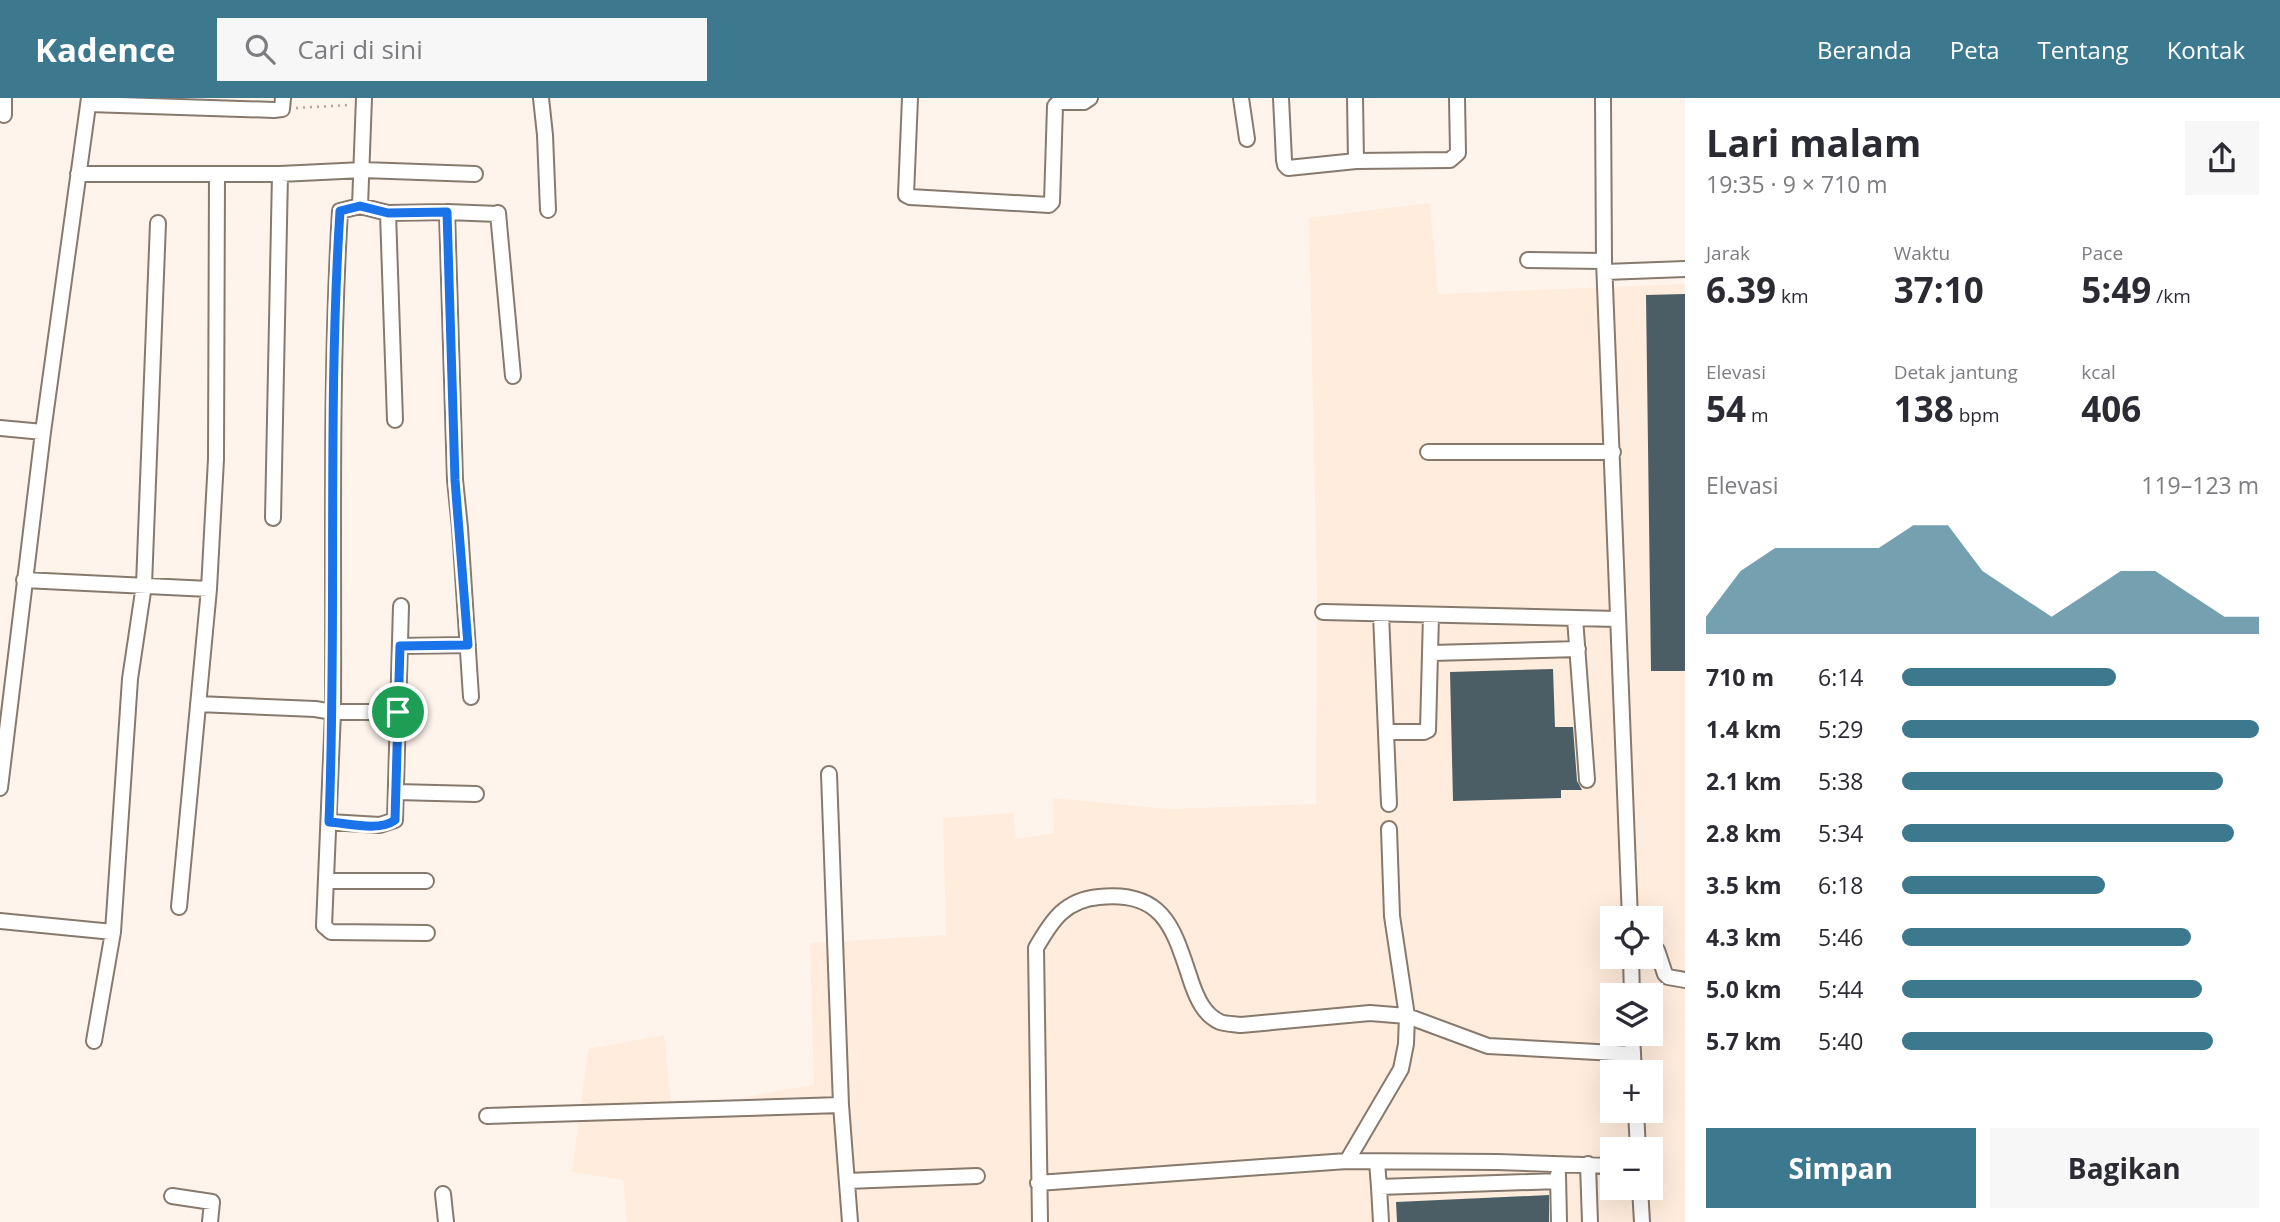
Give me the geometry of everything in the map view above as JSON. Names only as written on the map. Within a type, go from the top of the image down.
[{"type":"street","points":[[4,98],[4,115]]},
{"type":"street","points":[[541,98],[548,210]]},
{"type":"street","points":[[910,98],[906,195],[1049,205],[1052,202],[1055,106],[1059,102],[1084,102],[1090,98]]},
{"type":"street","points":[[1241,98],[1247,139]]},
{"type":"street","points":[[1281,98],[1285,165],[1288,168],[1356,162],[1450,160],[1458,153],[1457,98]]},
{"type":"street","points":[[1355,98],[1356,162]]},
{"type":"street","points":[[1603,98],[1604,266],[1629,906]]},
{"type":"street","points":[[0,788],[43,432],[89,101],[283,104]]},
{"type":"street","points":[[360,206],[364,101]]},
{"type":"street","points":[[78,174],[280,174],[363,170],[475,174]]},
{"type":"street","points":[[179,907],[209,589],[216,459],[217,174]]},
{"type":"street","points":[[273,517],[280,174]]},
{"type":"street","points":[[427,933],[331,933],[324,926],[333,712],[332,454],[340,211],[360,206],[388,213],[498,213],[513,376]]},
{"type":"street","points":[[447,212],[455,480],[471,696]]},
{"type":"street","points":[[388,213],[395,420]]},
{"type":"street","points":[[94,1041],[113,932],[130,680],[144,585],[158,223]]},
{"type":"street","points":[[1528,260],[1685,269]]},
{"type":"street","points":[[0,428],[43,432]]},
{"type":"street","points":[[1429,452],[1613,452]]},
{"type":"street","points":[[24,580],[209,589]]},
{"type":"street","points":[[329,822],[380,825],[395,820],[401,606]]},
{"type":"street","points":[[1324,612],[1617,619]]},
{"type":"street","points":[[1381,614],[1389,804]]},
{"type":"street","points":[[1386,732],[1428,730],[1431,615]]},
{"type":"street","points":[[1575,618],[1587,780]]},
{"type":"street","points":[[400,646],[468,645]]},
{"type":"street","points":[[1431,653],[1578,649]]},
{"type":"street","points":[[198,704],[333,712],[398,712]]},
{"type":"street","points":[[829,775],[841,1105],[850,1222]]},
{"type":"street","points":[[396,792],[476,794]]},
{"type":"street","points":[[1347,1161],[1401,1069],[1406,1044],[1408,1016],[1391,916],[1390,829]]},
{"type":"street","points":[[326,881],[426,881]]},
{"type":"street","points":[[1040,1222],[1036,948],[1048,927],[1066,906],[1093,897],[1121,894],[1142,900],[1161,914],[1173,931],[1198,999],[1209,1014],[1220,1022],[1241,1025],[1370,1013],[1408,1016],[1488,1046],[1633,1054]]},
{"type":"street","points":[[0,921],[113,932]]},
{"type":"street","points":[[1663,968],[1665,974],[1685,981]]},
{"type":"street","points":[[1633,1046],[1633,1060]]},
{"type":"street","points":[[487,1116],[841,1105]]},
{"type":"street","points":[[1038,1183],[1347,1161],[1497,1161],[1600,1165]]},
{"type":"street","points":[[1377,1161],[1381,1222]]},
{"type":"street","points":[[1428,1186],[1429,1161]]},
{"type":"street","points":[[1497,1161],[1497,1184]]},
{"type":"street","points":[[1559,1164],[1559,1222]]},
{"type":"street","points":[[1588,1164],[1590,1222]]},
{"type":"street","points":[[847,1181],[977,1176]]},
{"type":"street","points":[[1378,1187],[1558,1181]]},
{"type":"street","points":[[443,1194],[446,1222]]},
{"type":"street","points":[[172,1196],[212,1202],[210,1222]]},
{"type":"street","points":[[1641,1200],[1642,1222]]},
{"type":"path","points":[[283,104],[364,101]]},
{"type":"shaded area","points":[[1430,203],[1438,294],[1685,284],[1685,1222],[627,1222],[623,1180],[572,1172],[588,1049],[664,1035],[672,1113],[814,1085],[810,943],[946,935],[943,818],[1013,813],[1016,839],[1054,833],[1053,798],[1169,809],[1316,804],[1317,590],[1309,218]]},
{"type":"building","points":[[1685,294],[1685,671],[1651,671],[1646,295]]},
{"type":"building","points":[[1553,669],[1555,727],[1573,727],[1577,781],[1582,790],[1561,790],[1561,798],[1453,801],[1450,672]]},
{"type":"building","points":[[1549,1195],[1549,1222],[1397,1222],[1396,1202]]},
{"type":"route","points":[[360,206],[388,213],[447,212],[455,480],[468,645],[400,646],[398,712],[395,820],[380,825],[329,822],[333,712],[332,454],[336,274],[340,211],[360,206]]}]
